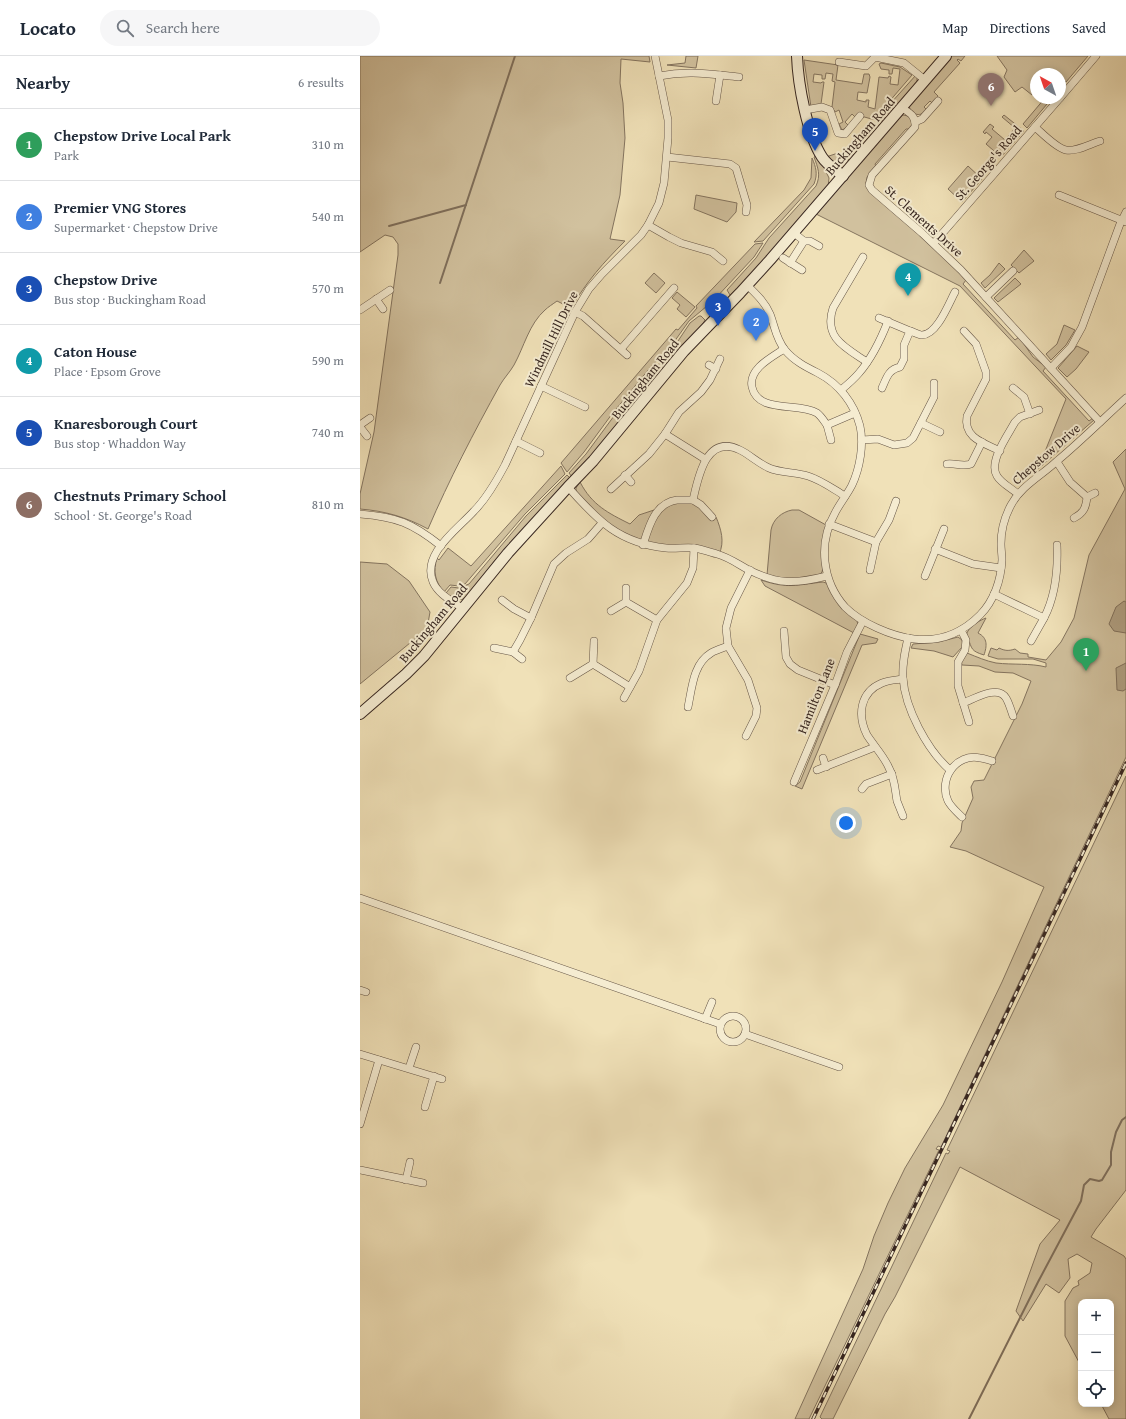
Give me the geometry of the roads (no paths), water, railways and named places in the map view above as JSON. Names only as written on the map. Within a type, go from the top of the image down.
[{"type":"main road","points":[[797,56],[799,86],[815,143],[822,158],[843,176]]},
{"type":"main road","name":"Buckingham Road","points":[[360,714],[406,674],[424,656],[508,553],[593,461],[684,351],[744,289],[794,233],[946,56]]},
{"type":"street","name":"Windmill Hill Drive","points":[[462,608],[437,589],[431,572],[431,564],[434,555],[492,489],[505,466],[576,312],[589,289],[641,235],[659,203],[664,183],[667,157],[668,120],[655,56]]},
{"type":"street","name":"St. George's Road","points":[[1066,91],[1096,56]]},
{"type":"street","points":[[839,62],[866,66],[875,57],[898,61],[904,63],[925,80]]},
{"type":"street","points":[[659,76],[694,72],[739,77]]},
{"type":"street","points":[[716,101],[720,75]]},
{"type":"street","name":"St. Clements Drive","points":[[938,101],[922,119],[915,122],[915,127],[872,175],[869,185],[872,190],[934,243],[986,297],[1100,422]]},
{"type":"street","name":"St. George's Road","points":[[934,243],[1055,104]]},
{"type":"street","points":[[805,110],[822,107],[830,110],[838,132],[845,134],[860,116]]},
{"type":"street","points":[[902,108],[914,117],[915,122]]},
{"type":"street","points":[[1035,127],[1061,148],[1079,151],[1100,141]]},
{"type":"street","points":[[667,157],[730,164],[736,168],[747,205],[746,212]]},
{"type":"street","points":[[1059,195],[1124,221]]},
{"type":"street","points":[[1051,368],[1071,347],[1082,327],[1124,221],[1126,212]]},
{"type":"street","points":[[648,225],[669,237],[712,252],[720,259],[723,251]]},
{"type":"street","points":[[794,233],[804,241],[810,241],[819,246]]},
{"type":"street","points":[[790,263],[804,241]]},
{"type":"street","points":[[863,257],[833,308],[830,321],[833,334],[838,341],[845,348],[867,362]]},
{"type":"street","points":[[783,258],[802,270]]},
{"type":"street","points":[[986,297],[1013,271]]},
{"type":"street","name":"Chepstow Drive","points":[[744,289],[766,305],[773,327],[784,349],[801,364],[830,380],[841,390],[855,413],[860,425],[862,440],[858,465],[852,484],[834,513],[830,524],[824,548],[824,562],[827,576],[840,601],[863,621],[897,635],[921,640],[935,639],[961,630],[981,614],[988,606],[999,580],[1002,559],[1001,545],[1003,522],[1018,494],[1027,485],[1057,462],[1126,398]]},
{"type":"street","points":[[360,310],[390,290]]},
{"type":"street","points":[[621,349],[668,291]]},
{"type":"street","points":[[879,318],[922,335],[928,333],[940,321],[955,292]]},
{"type":"street","points":[[376,299],[383,309]]},
{"type":"street","points":[[576,312],[627,355]]},
{"type":"street","points":[[841,390],[859,373],[867,362],[881,338],[888,321]]},
{"type":"street","points":[[881,388],[889,373],[893,369],[900,367],[904,358],[904,345],[910,331]]},
{"type":"street","points":[[964,331],[976,344],[986,372],[986,379],[967,416],[966,422],[970,434],[1000,451]]},
{"type":"street","points":[[784,349],[756,370],[752,383],[755,394],[764,402],[770,404],[809,410],[816,413],[827,425],[831,440]]},
{"type":"street","points":[[611,489],[649,454],[680,412],[701,392],[710,380],[720,359]]},
{"type":"street","points":[[709,365],[716,369]]},
{"type":"street","points":[[862,440],[878,439],[894,444],[907,443],[913,438],[934,397],[934,383]]},
{"type":"street","points":[[541,386],[586,407]]},
{"type":"street","points":[[1013,388],[1024,397],[1030,414]]},
{"type":"street","points":[[1018,494],[1000,480],[996,474],[994,466],[995,459],[1015,422],[1020,417],[1039,410]]},
{"type":"street","points":[[827,425],[855,413]]},
{"type":"street","points":[[366,436],[360,426],[370,418]]},
{"type":"street","points":[[921,422],[940,432]]},
{"type":"street","points":[[665,434],[705,459]]},
{"type":"street","points":[[516,442],[540,453]]},
{"type":"street","points":[[947,464],[954,463],[965,466],[970,464],[982,442]]},
{"type":"street","points":[[693,500],[698,478],[705,459],[712,452],[722,447],[732,447],[741,450],[769,468],[815,479],[845,496]]},
{"type":"street","points":[[1057,462],[1070,482],[1087,496]]},
{"type":"street","points":[[625,476],[631,482]]},
{"type":"street","points":[[568,488],[602,523],[623,536],[644,544],[667,548],[694,548],[719,554],[772,580],[797,582],[827,576]]},
{"type":"street","points":[[1087,496],[1095,493]]},
{"type":"street","points":[[1074,518],[1079,516],[1083,511],[1087,496]]},
{"type":"street","points":[[644,544],[649,527],[655,515],[663,505],[676,500],[693,500],[701,505],[712,517]]},
{"type":"street","points":[[870,570],[876,542],[889,520],[896,501]]},
{"type":"street","points":[[360,514],[381,516],[407,524],[424,533],[441,546]]},
{"type":"street","points":[[513,652],[531,618],[554,564],[566,553],[588,539],[602,523]]},
{"type":"street","points":[[830,524],[876,542]]},
{"type":"street","points":[[924,576],[944,529]]},
{"type":"street","points":[[1031,641],[1052,600],[1057,574],[1057,545]]},
{"type":"street","points":[[624,698],[639,672],[657,620],[687,583],[693,568],[694,548]]},
{"type":"street","points":[[936,549],[973,564],[1001,568]]},
{"type":"street","points":[[746,736],[756,716],[757,708],[748,680],[728,646],[726,628],[731,608],[750,570]]},
{"type":"street","points":[[626,588],[626,602]]},
{"type":"street","points":[[994,594],[1044,618]]},
{"type":"street","points":[[502,600],[514,609],[531,618]]},
{"type":"street","points":[[626,602],[657,620]]},
{"type":"street","points":[[610,611],[626,602]]},
{"type":"street","name":"Hamilton Lane","points":[[794,782],[835,685],[847,652],[863,621]]},
{"type":"street","points":[[961,630],[966,640],[965,650],[958,662],[958,686],[969,722]]},
{"type":"street","points":[[784,631],[786,657],[790,664],[798,670],[835,685]]},
{"type":"street","points":[[908,638],[903,660],[903,679],[908,700],[916,722],[925,738],[936,755],[950,770]]},
{"type":"street","points":[[593,664],[594,641]]},
{"type":"street","points":[[688,707],[695,674],[701,662],[711,653],[728,646]]},
{"type":"street","points":[[494,648],[513,652],[522,659]]},
{"type":"street","points":[[593,664],[630,687]]},
{"type":"street","points":[[570,678],[593,664]]},
{"type":"street","points":[[903,679],[882,682],[874,687],[862,702],[861,712],[867,734],[892,774],[897,800],[903,816]]},
{"type":"street","points":[[963,704],[993,691],[1000,692],[1006,697],[1013,716]]},
{"type":"street","points":[[817,770],[875,747]]},
{"type":"street","points":[[962,817],[944,801],[946,780],[950,770],[958,762],[980,754],[992,761]]},
{"type":"street","points":[[823,758],[826,767]]},
{"type":"street","points":[[862,789],[866,784],[892,774]]},
{"type":"street","points":[[897,800],[905,796]]},
{"type":"street","points":[[360,898],[720,1024]]},
{"type":"street","points":[[705,1019],[712,1002]]},
{"type":"street","points":[[738,1016],[742,1018],[746,1026],[745,1034],[739,1041],[730,1042],[722,1037],[719,1029],[720,1024],[725,1017],[738,1016]]},
{"type":"street","points":[[745,1034],[839,1067]]},
{"type":"street","points":[[409,1068],[416,1047]]},
{"type":"street","points":[[360,1054],[442,1079]]},
{"type":"street","points":[[360,1124],[362,1113],[379,1060]]},
{"type":"street","points":[[425,1107],[434,1076]]},
{"type":"street","points":[[406,1180],[410,1162]]},
{"type":"street","points":[[360,1170],[422,1183]]},
{"type":"waterway","points":[[440,283],[515,56]]},
{"type":"waterway","points":[[389,226],[466,205]]},
{"type":"waterway","points":[[969,1419],[1038,1282],[1081,1201],[1084,1185],[1090,1179],[1099,1181],[1102,1180],[1111,1165],[1111,1152],[1116,1132],[1122,1120],[1126,1117]]},
{"type":"railway","points":[[813,1419],[1126,763]]},
{"type":"place","name":"Chestnuts Primary School","points":[[991,106]]},
{"type":"place","name":"Knaresborough Court","points":[[815,151]]},
{"type":"place","name":"Caton House","points":[[908,296]]},
{"type":"place","name":"Chepstow Drive","points":[[718,326]]},
{"type":"place","name":"Premier VNG Stores","points":[[756,341]]},
{"type":"place","name":"Chepstow Drive Local Park","points":[[1086,671]]}]
